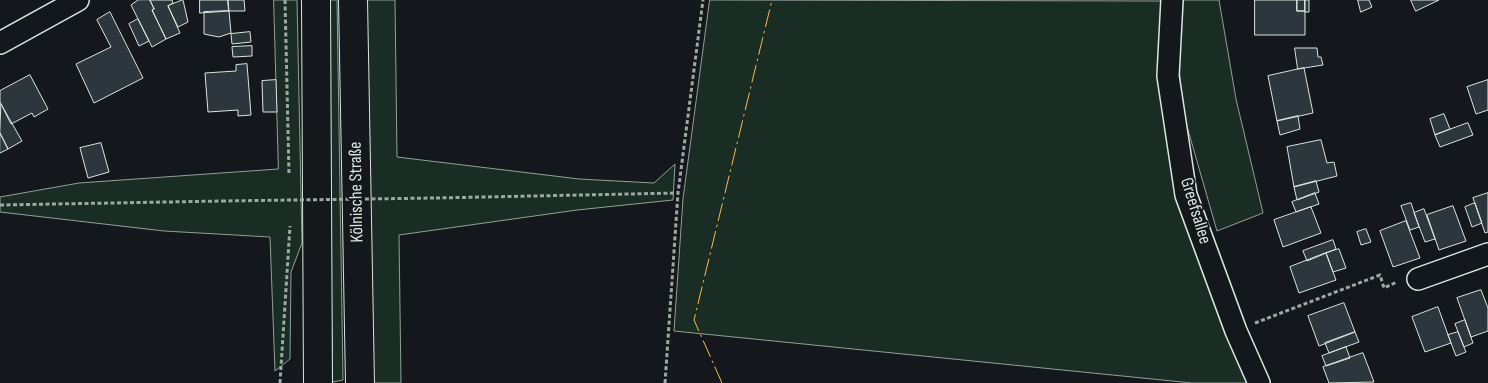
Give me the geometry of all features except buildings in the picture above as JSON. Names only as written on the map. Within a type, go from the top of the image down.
[{"type":"main road","points":[[316,0],[318,383]]},
{"type":"main road","name":"Kölnische Straße","points":[[353,0],[360,383]]},
{"type":"street","points":[[0,43],[78,0]]},
{"type":"street","name":"Greefsallee","points":[[1172,0],[1168,76],[1186,195],[1236,331],[1259,383]]},
{"type":"street","points":[[1418,279],[1488,254]]},
{"type":"path","points":[[285,0],[289,179]]},
{"type":"path","points":[[665,383],[678,193],[703,0]]},
{"type":"path","points":[[0,205],[678,193]]},
{"type":"path","points":[[290,199],[290,209]]},
{"type":"path","points":[[280,383],[290,219]]},
{"type":"path","points":[[1236,331],[1380,275],[1384,288],[1408,278],[1418,279]]},
{"type":"green space","points":[[274,0],[297,0],[302,243],[291,272],[290,359],[275,371],[270,237],[164,231],[0,212],[0,197],[79,183],[278,169]]},
{"type":"green space","points":[[328,0],[337,0],[343,380],[333,382]]},
{"type":"green space","points":[[365,0],[395,0],[397,157],[579,179],[654,183],[675,164],[673,200],[577,210],[399,235],[401,383],[371,383]]},
{"type":"green space","points":[[710,0],[1162,1],[1174,177],[1200,264],[1251,383],[1192,383],[674,331],[683,199]]},
{"type":"green space","points":[[1184,0],[1219,0],[1236,99],[1263,213],[1217,231],[1184,116],[1176,39]]},
{"type":"power","points":[[722,383],[694,320],[772,0]]}]
